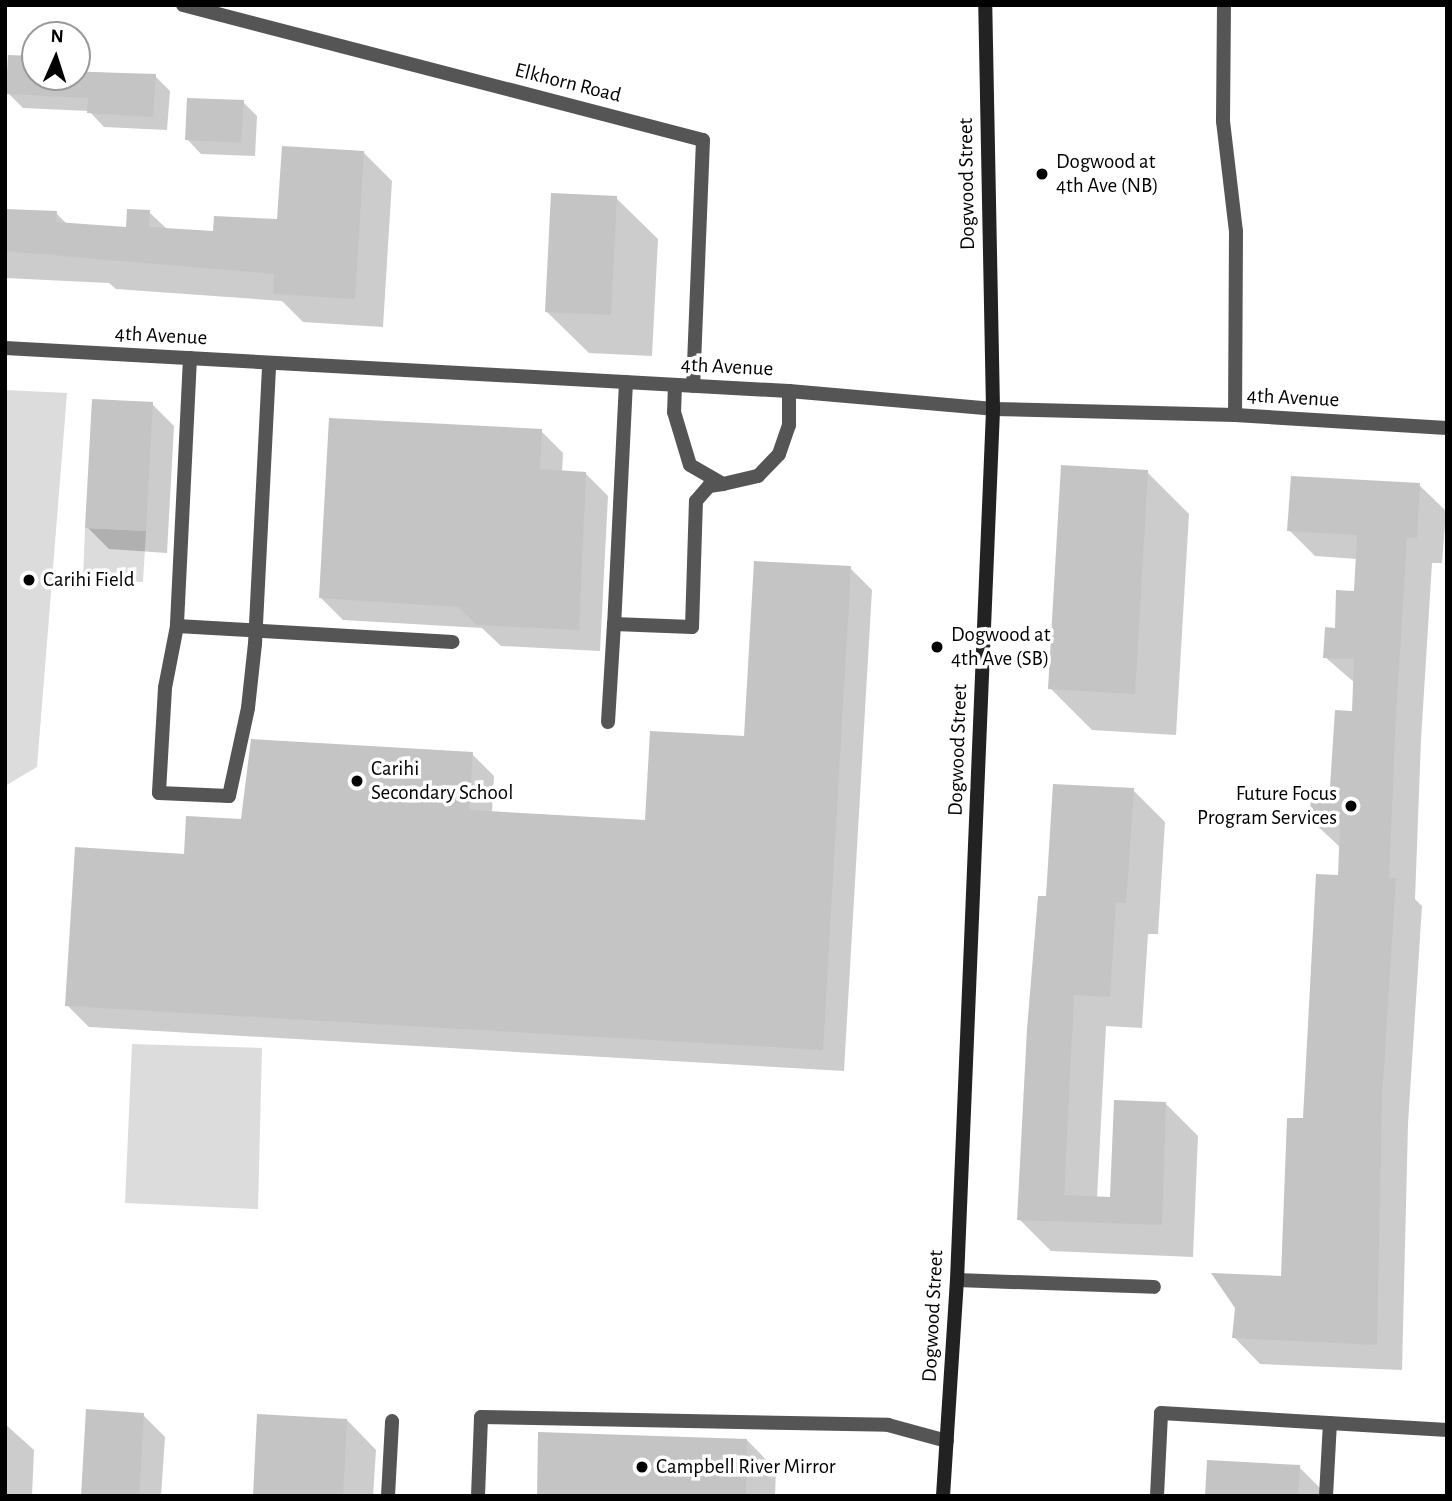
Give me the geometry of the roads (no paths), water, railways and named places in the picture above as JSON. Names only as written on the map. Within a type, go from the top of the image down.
[{"type":"main road","name":"Dogwood Street","points":[[943,1496],[957,1280],[993,409],[985,5]]},
{"type":"street","name":"Elkhorn Road","points":[[183,5],[703,140],[693,386]]},
{"type":"street","points":[[1224,5],[1223,121],[1237,244],[1235,415]]},
{"type":"street","name":"4th Avenue","points":[[5,348],[789,391],[993,409],[1235,415],[1447,428]]},
{"type":"street","points":[[190,359],[177,626],[164,688],[159,793],[229,796],[248,708],[255,631],[269,363]]},
{"type":"street","points":[[608,722],[626,382]]},
{"type":"street","points":[[675,385],[676,421],[690,465],[723,484]]},
{"type":"street","points":[[614,624],[692,627],[696,501],[709,486],[758,476],[779,454],[789,425],[789,391]]},
{"type":"street","points":[[177,626],[453,642]]},
{"type":"street","points":[[957,1280],[1154,1287]]},
{"type":"street","points":[[1157,1496],[1161,1413],[1447,1430]]},
{"type":"street","points":[[478,1496],[481,1417],[888,1425],[947,1441]]},
{"type":"street","points":[[388,1496],[392,1421]]},
{"type":"street","points":[[1326,1496],[1330,1423]]},
{"type":"place","name":"Dogwood at 4th Ave (NB)","points":[[1042,174]]},
{"type":"place","name":"Carihi Field","points":[[29,580]]},
{"type":"place","name":"Dogwood at 4th Ave (SB)","points":[[937,647]]},
{"type":"place","name":"Carihi Secondary School","points":[[357,781]]},
{"type":"place","name":"Future Focus Program Services","points":[[1351,806]]},
{"type":"place","name":"Campbell River Mirror","points":[[642,1467]]}]
